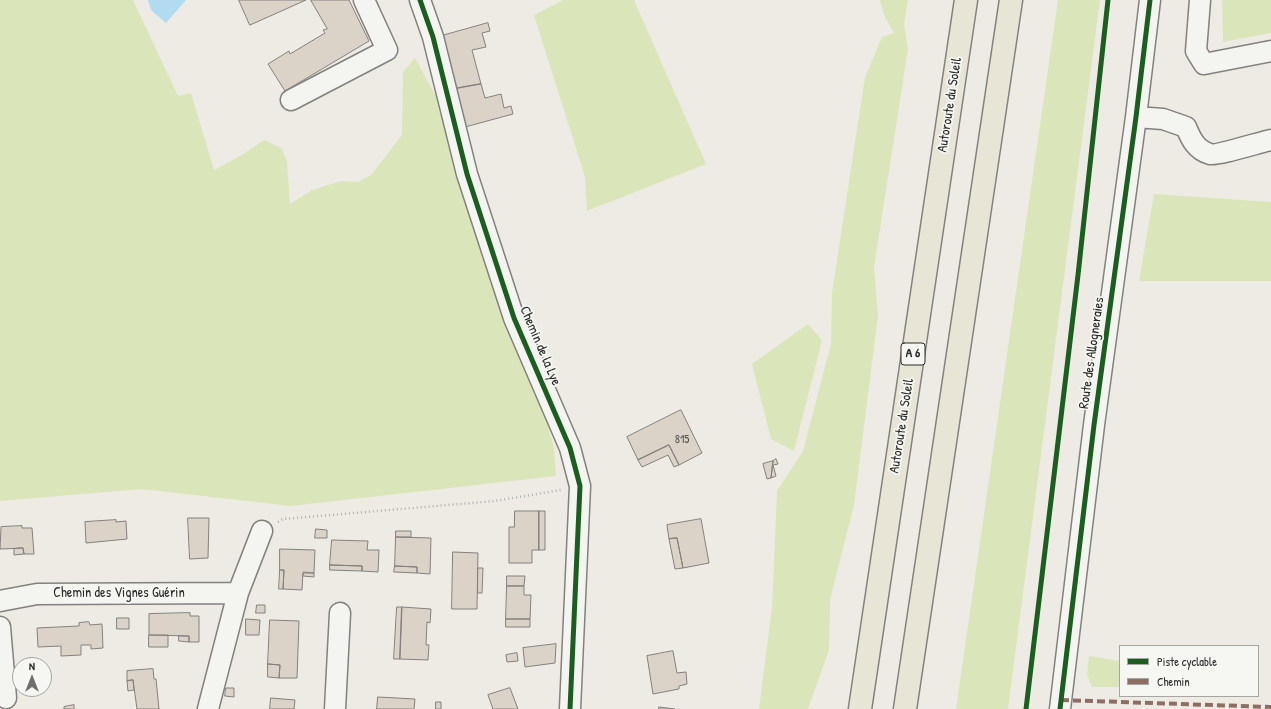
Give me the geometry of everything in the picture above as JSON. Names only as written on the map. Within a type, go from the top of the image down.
[{"type":"highway","name":"Autoroute du Soleil","points":[[860,709],[966,0]]},
{"type":"highway","points":[[906,709],[1011,0]]},
{"type":"street","points":[[291,100],[387,50],[364,0]]},
{"type":"street","name":"Chemin de la Lye","points":[[420,0],[433,37],[468,174],[514,318],[570,448],[580,486],[570,709]]},
{"type":"street","name":"Route des Allogneraies","points":[[1060,709],[1095,417],[1136,117],[1150,0]]},
{"type":"street","points":[[1200,0],[1196,51],[1204,64],[1271,51]]},
{"type":"street","points":[[1136,117],[1163,119],[1186,127],[1192,141],[1200,150],[1212,155],[1271,140]]},
{"type":"street","points":[[208,709],[238,593],[262,531]]},
{"type":"street","name":"Chemin des Vignes Guérin","points":[[0,601],[38,594],[238,593]]},
{"type":"street","points":[[335,709],[340,613]]},
{"type":"street","points":[[0,627],[6,698]]},
{"type":"path","points":[[262,531],[283,519],[495,501],[580,486]]},
{"type":"green space","points":[[0,0],[133,0],[178,96],[191,93],[214,170],[242,155],[264,140],[281,148],[287,160],[290,204],[312,190],[341,181],[358,182],[371,175],[402,135],[403,72],[415,58],[437,98],[475,225],[543,408],[554,448],[556,476],[291,506],[141,489],[0,501]]},
{"type":"green space","points":[[563,0],[634,0],[706,164],[587,211],[585,177],[534,15]]},
{"type":"green space","points":[[880,0],[908,0],[904,24],[908,49],[874,267],[878,316],[854,505],[830,600],[829,650],[808,709],[759,709],[772,607],[777,491],[803,451],[831,344],[832,293],[865,77],[882,37],[894,33],[884,15]]},
{"type":"green space","points":[[1058,0],[1100,0],[1008,709],[956,709]]},
{"type":"green space","points":[[1222,0],[1271,0],[1271,33],[1223,42]]},
{"type":"green space","points":[[1154,194],[1271,202],[1271,281],[1139,281]]},
{"type":"green space","points":[[808,324],[822,340],[794,451],[771,439],[752,364]]},
{"type":"green space","points":[[1089,656],[1119,661],[1119,687],[1092,687],[1087,675]]},
{"type":"water","points":[[148,0],[186,0],[166,23],[151,10]]},
{"type":"building","points":[[239,0],[306,0],[250,25]]},
{"type":"building","points":[[311,0],[349,0],[369,41],[285,91],[268,64],[289,51],[290,54],[325,33],[323,30],[327,29]]},
{"type":"building","points":[[488,23],[490,31],[482,33],[486,47],[472,50],[481,84],[453,89],[438,37]]},
{"type":"building","points":[[481,84],[485,98],[501,94],[504,108],[511,106],[513,114],[465,127],[453,89]]},
{"type":"building","points":[[681,410],[702,453],[679,465],[669,445],[638,460],[627,437]]},
{"type":"building","points":[[669,445],[679,465],[674,467],[668,455],[642,467],[638,460]]},
{"type":"building","points":[[776,459],[778,464],[773,465],[776,476],[771,478],[773,461]]},
{"type":"building","points":[[773,461],[771,478],[767,479],[763,464]]},
{"type":"building","points":[[515,511],[539,511],[539,550],[532,550],[532,563],[509,563],[509,527],[514,527]]},
{"type":"building","points":[[539,511],[545,511],[545,550],[539,550]]},
{"type":"building","points":[[188,518],[209,518],[208,558],[190,559]]},
{"type":"building","points":[[701,519],[709,563],[683,568],[677,538],[669,539],[667,525]]},
{"type":"building","points":[[116,520],[116,522],[126,521],[127,539],[86,543],[85,522]]},
{"type":"building","points":[[22,526],[22,528],[32,528],[34,554],[24,554],[23,548],[0,549],[1,527]]},
{"type":"building","points":[[316,529],[327,530],[327,538],[315,538]]},
{"type":"building","points":[[396,531],[411,531],[411,537],[396,537]]},
{"type":"building","points":[[396,537],[431,538],[430,574],[417,573],[417,567],[395,566]]},
{"type":"building","points":[[677,538],[683,568],[675,569],[669,539]]},
{"type":"building","points":[[332,540],[368,541],[367,550],[379,550],[378,572],[362,571],[362,566],[330,565]]},
{"type":"building","points":[[23,548],[24,554],[14,555],[14,549]]},
{"type":"building","points":[[280,549],[315,550],[314,573],[303,572],[302,590],[283,589],[284,570],[280,570]]},
{"type":"building","points":[[453,552],[478,553],[477,609],[452,609]]},
{"type":"building","points":[[330,565],[362,566],[362,571],[330,570]]},
{"type":"building","points":[[395,566],[417,567],[417,573],[394,572]]},
{"type":"building","points":[[478,568],[483,568],[482,593],[478,593]]},
{"type":"building","points":[[280,570],[284,570],[283,589],[279,589]]},
{"type":"building","points":[[304,573],[314,573],[314,577],[303,576]]},
{"type":"building","points":[[507,576],[525,576],[524,586],[507,586]]},
{"type":"building","points":[[507,586],[524,586],[524,595],[531,595],[530,619],[506,619]]},
{"type":"building","points":[[257,605],[265,605],[265,613],[256,613]]},
{"type":"building","points":[[397,607],[402,607],[400,659],[394,659]]},
{"type":"building","points":[[402,607],[431,609],[430,623],[427,622],[426,645],[429,645],[428,660],[400,659]]},
{"type":"building","points":[[190,613],[190,616],[199,616],[199,642],[189,642],[189,636],[149,635],[149,614]]},
{"type":"building","points":[[117,618],[129,618],[129,629],[117,629]]},
{"type":"building","points":[[246,619],[260,620],[259,635],[246,635]]},
{"type":"building","points":[[506,619],[530,619],[530,627],[506,627]]},
{"type":"building","points":[[270,620],[299,621],[297,678],[279,678],[280,665],[268,664]]},
{"type":"building","points":[[89,622],[90,625],[102,624],[103,648],[91,649],[91,645],[81,645],[81,655],[61,656],[61,646],[38,647],[37,628],[79,626],[79,623]]},
{"type":"building","points":[[149,635],[168,635],[168,647],[149,647]]},
{"type":"building","points":[[179,636],[189,636],[189,642],[179,641]]},
{"type":"building","points":[[556,644],[555,663],[525,667],[523,648]]},
{"type":"building","points":[[673,651],[677,673],[686,672],[687,684],[679,686],[679,689],[653,694],[647,656]]},
{"type":"building","points":[[517,653],[518,661],[507,662],[506,655]]},
{"type":"building","points":[[268,664],[280,665],[279,678],[268,677]]},
{"type":"building","points":[[153,669],[154,679],[156,679],[159,709],[137,709],[133,680],[127,681],[127,671]]},
{"type":"building","points":[[133,680],[134,690],[128,691],[127,681]]},
{"type":"building","points":[[226,688],[234,688],[234,697],[225,696]]},
{"type":"building","points":[[510,688],[518,709],[493,709],[488,695]]},
{"type":"building","points":[[378,697],[415,699],[414,709],[377,709]]},
{"type":"building","points":[[271,698],[295,700],[294,709],[270,709]]},
{"type":"building","points":[[436,702],[441,702],[441,709],[436,709]]},
{"type":"building","points":[[74,705],[74,709],[64,709],[64,707]]},
{"type":"building","points":[[659,707],[675,709],[659,709]]},
{"type":"marked path","points":[[1061,700],[1271,707]]},
{"type":"cycle path","points":[[420,0],[433,37],[467,174],[514,318],[570,448],[580,486],[570,709]]},
{"type":"cycle path","points":[[1026,709],[1078,275],[1108,0]]},
{"type":"cycle path","points":[[1060,709],[1094,425],[1136,117],[1150,0]]}]
